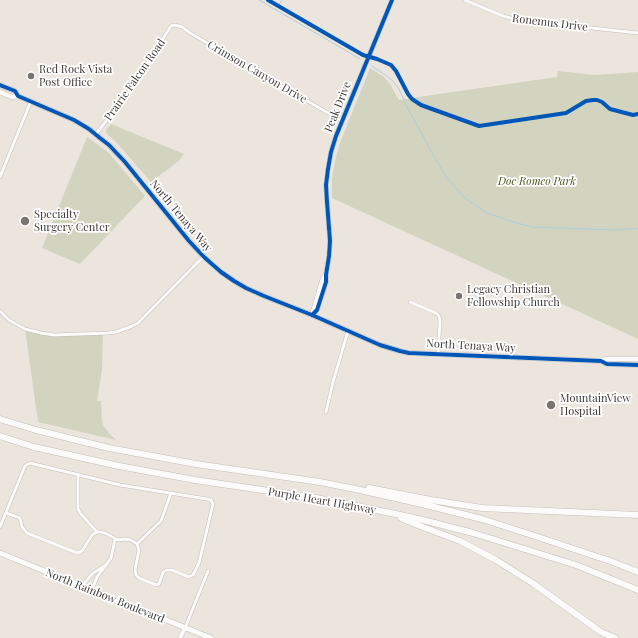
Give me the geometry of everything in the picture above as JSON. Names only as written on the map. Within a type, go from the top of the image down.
[{"type":"highway","name":"Purple Heart Highway","points":[[0,419],[43,432],[109,448],[196,464],[292,478],[360,490],[422,504],[482,519],[570,547],[638,572]]},
{"type":"highway","name":"Purple Heart Highway","points":[[0,436],[34,446],[119,466],[195,480],[316,498],[391,513],[473,533],[576,566],[638,590]]},
{"type":"highway","points":[[292,478],[312,477],[431,500],[482,508],[638,515]]},
{"type":"highway","points":[[391,513],[460,541],[496,560],[534,584],[601,632],[615,638]]},
{"type":"highway","points":[[613,562],[638,568]]},
{"type":"highway","points":[[601,632],[606,638]]},
{"type":"main road","name":"North Tenaya Way","points":[[0,85],[14,90],[18,96]]},
{"type":"main road","name":"North Tenaya Way","points":[[0,92],[12,97],[18,96],[67,116],[96,134],[126,162],[185,236],[204,257],[221,272],[246,288],[264,296],[380,345],[410,353],[638,365]]},
{"type":"main road","name":"North Tenaya Way","points":[[601,362],[608,358],[638,360]]},
{"type":"main road","name":"North Rainbow Boulevard","points":[[0,553],[211,638]]},
{"type":"street","name":"Peak Drive","points":[[312,315],[322,281],[326,275],[329,256],[330,241],[326,195],[327,175],[331,152],[342,121],[392,0]]},
{"type":"street","name":"Ronemus Drive","points":[[465,0],[503,16],[518,20],[638,33]]},
{"type":"street","name":"Crimson Canyon Drive","points":[[173,25],[182,27],[342,121]]},
{"type":"street","name":"Prairie Falcon Road","points":[[96,134],[134,85],[173,25]]},
{"type":"street","points":[[0,177],[31,101]]},
{"type":"street","points":[[0,311],[9,320],[25,329],[41,333],[54,335],[116,332],[138,323],[204,257]]},
{"type":"street","points":[[410,302],[436,313],[439,316],[438,354]]},
{"type":"street","points":[[326,412],[332,384],[348,331]]},
{"type":"street","points":[[0,527],[25,466],[28,464],[78,474],[120,485],[207,499],[211,500],[213,504],[199,563],[193,575],[189,577],[172,570],[167,570],[163,572],[159,584],[156,585],[139,578],[135,573],[138,547],[134,541],[128,539],[118,540],[106,534],[97,532],[78,509],[78,474]]},
{"type":"street","points":[[136,544],[161,521],[171,493]]},
{"type":"street","points":[[6,513],[20,518],[22,527],[27,533],[77,553],[82,551],[92,535],[97,532]]},
{"type":"street","points":[[92,590],[97,577],[111,558],[115,539]]},
{"type":"street","points":[[82,586],[92,574],[108,564]]},
{"type":"street","points":[[180,638],[208,571]]},
{"type":"green space","name":"Doc Romeo Park","points":[[370,68],[384,77],[390,84],[399,100],[557,77],[558,71],[595,75],[638,72],[638,339],[332,198],[332,179],[340,143]]},
{"type":"green space","points":[[111,124],[184,154],[180,160],[151,182],[117,143],[106,133],[106,130]]},
{"type":"green space","points":[[87,137],[109,153],[145,196],[80,264],[42,248]]},
{"type":"green space","points":[[25,329],[54,335],[103,333],[102,370],[97,401],[101,401],[103,425],[116,440],[38,422]]},
{"type":"waterway","points":[[259,0],[360,59]]},
{"type":"waterway","points":[[279,5],[281,1]]},
{"type":"waterway","points":[[372,66],[392,80],[399,89],[407,107],[447,178],[466,199],[487,213],[532,227],[615,230],[638,228]]},
{"type":"cycle path","points":[[268,0],[363,55],[391,65],[396,71],[408,94],[412,99],[421,105],[479,126],[566,113],[586,101],[593,100],[602,102],[610,109],[633,115],[638,114]]},
{"type":"cycle path","points":[[312,315],[317,310],[326,282],[330,241],[326,185],[331,152],[336,136],[392,0]]},
{"type":"cycle path","points":[[0,85],[15,91],[18,96],[74,120],[89,129],[109,145],[125,162],[189,241],[204,257],[234,281],[264,296],[380,345],[409,353],[601,361],[607,364],[638,365]]},
{"type":"place","name":"Red Rock Vista Post Office","points":[[31,76]]},
{"type":"place","name":"Specialty Surgery Center","points":[[25,221]]},
{"type":"place","name":"Legacy Christian Fellowship Church","points":[[459,296]]},
{"type":"place","name":"MountainView Hospital","points":[[551,405]]}]
